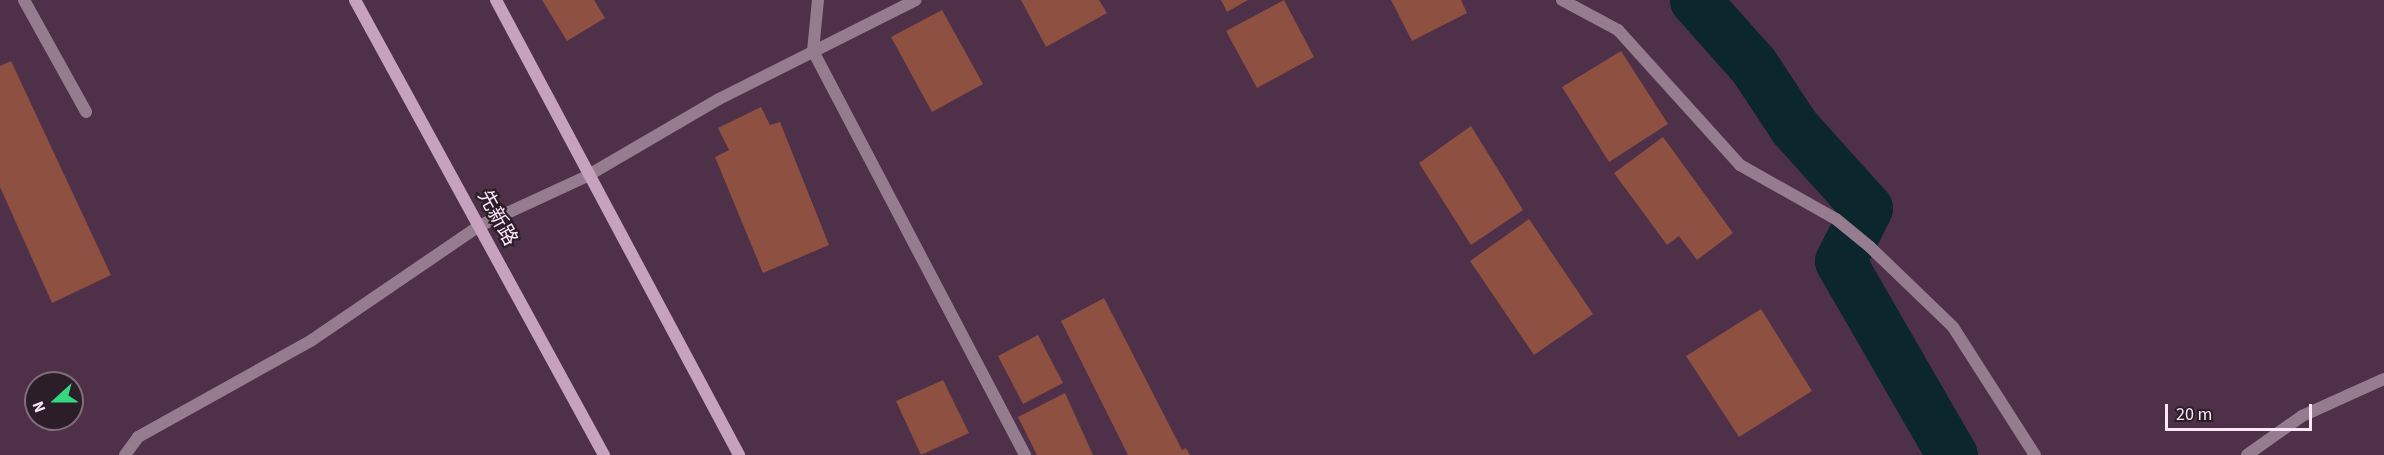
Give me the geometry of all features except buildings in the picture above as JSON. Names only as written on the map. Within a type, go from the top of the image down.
[{"type":"main road","name":"先新路","points":[[355,0],[604,455]]},
{"type":"main road","points":[[496,0],[587,176],[739,455]]},
{"type":"lane","points":[[24,0],[86,112]]},
{"type":"lane","points":[[818,0],[813,51],[1025,455]]},
{"type":"lane","points":[[125,455],[138,437],[312,340],[479,226],[587,176],[719,99],[916,0]]},
{"type":"lane","points":[[1562,0],[1618,30],[1740,165],[1836,219],[1870,246],[1953,327],[2035,455]]},
{"type":"lane","points":[[2247,455],[2302,416],[2384,380]]},
{"type":"waterway","points":[[1695,0],[1753,65],[1794,127],[1867,208],[1840,261],[1952,455]]}]
